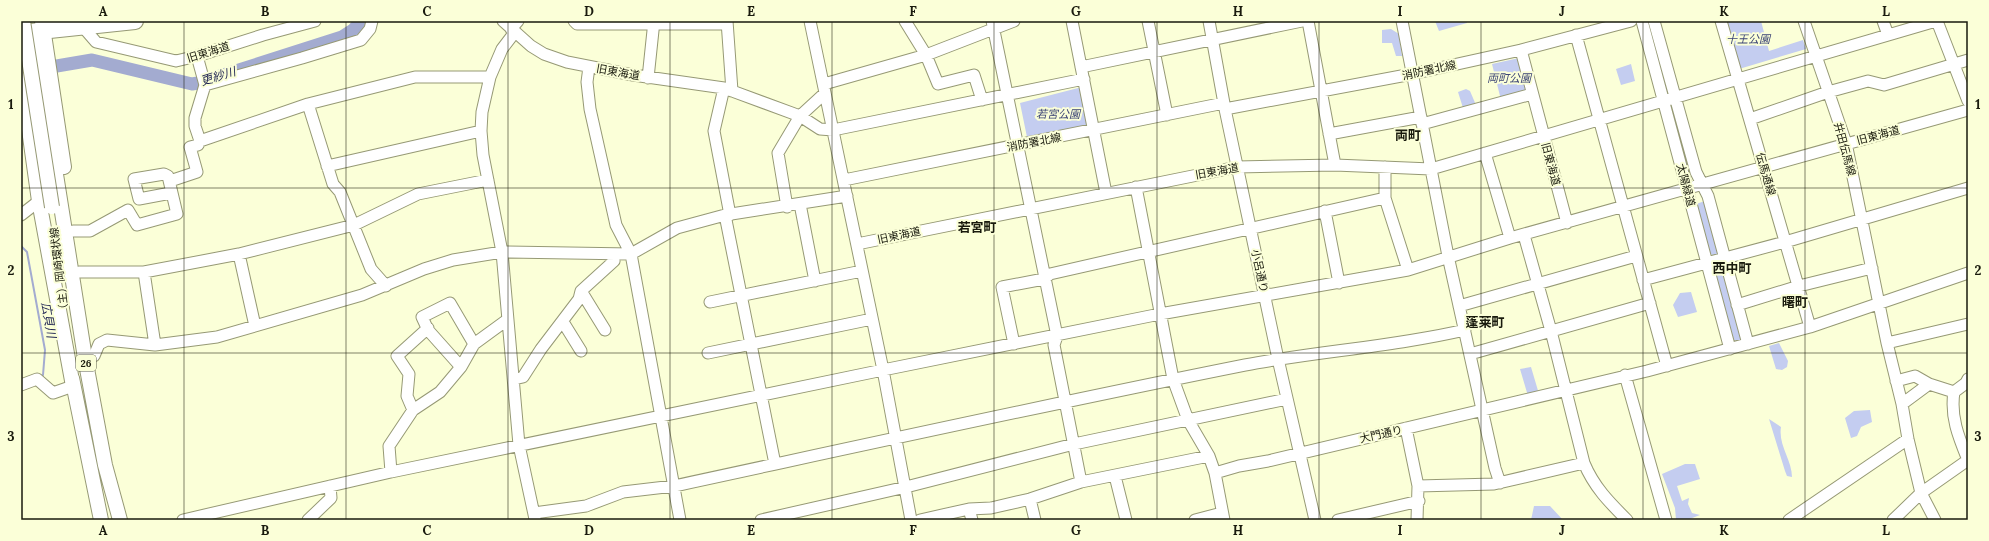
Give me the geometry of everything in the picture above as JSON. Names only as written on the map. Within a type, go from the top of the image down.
[{"type":"highway","points":[[35,31],[135,21]]},
{"type":"main road","name":"（主）岡崎環状線","points":[[23,21],[50,204],[73,386],[102,520]]},
{"type":"main road","name":"（主）岡崎環状線","points":[[35,31],[50,204],[85,358],[105,465],[120,520]]},
{"type":"main road","name":"26","points":[[35,31],[49,59],[79,272],[85,358]]},
{"type":"main road","name":"26","points":[[21,72],[50,204]]},
{"type":"street","name":"旧東海道","points":[[83,27],[96,42],[176,61],[315,21]]},
{"type":"street","points":[[205,85],[361,40],[370,29],[372,21]]},
{"type":"street","points":[[574,21],[577,24],[727,22],[728,89],[714,131],[741,296],[775,464]]},
{"type":"street","points":[[810,21],[883,370],[911,520]]},
{"type":"street","points":[[905,21],[926,55],[938,84],[974,75],[982,100]]},
{"type":"street","points":[[787,207],[778,153],[800,116],[825,88],[926,55],[992,24],[1014,21]]},
{"type":"street","points":[[1072,21],[1106,193]]},
{"type":"street","points":[[1148,21],[1167,115]]},
{"type":"street","name":"小呂通り","points":[[1209,21],[1224,106],[1278,359],[1315,520]]},
{"type":"street","points":[[1081,67],[1302,21]]},
{"type":"street","points":[[1308,21],[1335,165]]},
{"type":"street","points":[[1402,21],[1448,256],[1495,468],[1500,483]]},
{"type":"street","name":"消防署北線","points":[[844,180],[1167,115],[1321,91],[1412,74],[1521,50],[1630,21]]},
{"type":"street","name":"太陽緑道","points":[[1642,21],[1730,349]]},
{"type":"street","name":"太陽緑道","points":[[1654,21],[1701,185],[1708,196],[1748,344]]},
{"type":"street","name":"伝馬通線","points":[[1721,21],[1764,167],[1784,242],[1799,286],[1810,327]]},
{"type":"street","name":"井田伝馬線","points":[[1804,21],[1846,143],[1887,343],[1921,493]]},
{"type":"street","points":[[1883,21],[1888,35]]},
{"type":"street","points":[[1521,50],[1544,137],[1675,97],[1937,21],[1968,101]]},
{"type":"street","points":[[648,78],[654,22]]},
{"type":"street","points":[[992,24],[1057,336],[1054,345],[1081,482]]},
{"type":"street","points":[[512,26],[490,77],[482,112],[480,131],[502,252],[507,320],[514,379],[518,445],[535,517],[586,506],[623,492],[674,486],[1173,379],[1278,359],[1430,338],[1465,330]]},
{"type":"street","name":"旧東海道","points":[[512,26],[531,46],[544,54],[567,62],[648,78],[728,89],[800,116],[820,129],[833,130]]},
{"type":"street","points":[[1576,35],[1667,366]]},
{"type":"street","points":[[197,56],[205,85],[195,118],[195,126],[200,141]]},
{"type":"street","points":[[1750,118],[1828,92],[1868,81],[1884,85],[1968,60]]},
{"type":"street","points":[[589,67],[587,82],[590,109],[616,225],[631,254],[680,520]]},
{"type":"street","points":[[170,181],[197,172],[190,147],[198,145],[200,141],[308,104],[414,77],[490,77]]},
{"type":"street","points":[[833,130],[1084,79]]},
{"type":"street","points":[[1329,134],[1422,120],[1532,94]]},
{"type":"street","points":[[308,104],[333,184],[340,192],[371,268],[386,286]]},
{"type":"street","name":"旧東海道","points":[[857,244],[1237,167],[1335,165],[1431,168],[1544,137],[1567,222],[1968,110]]},
{"type":"street","points":[[327,166],[480,131]]},
{"type":"street","points":[[1485,153],[1510,238]]},
{"type":"street","points":[[1385,167],[1385,198],[1408,270]]},
{"type":"street","points":[[73,231],[90,231],[128,210],[137,225],[177,214],[171,193],[170,181],[164,174],[134,179],[139,200],[171,193]]},
{"type":"street","points":[[79,272],[144,272],[239,254],[354,224],[418,194],[488,180]]},
{"type":"street","points":[[1136,187],[1173,379],[1195,435],[1209,456],[1215,473],[1223,516],[1195,520]]},
{"type":"street","points":[[1643,280],[1784,242],[1968,188]]},
{"type":"street","points":[[85,358],[94,356],[99,344],[107,340],[155,345],[217,337],[362,296],[424,269],[453,260],[502,252],[631,254],[677,228],[728,215],[787,207],[847,196]]},
{"type":"street","points":[[1014,344],[1002,287],[1044,279],[1050,274],[1250,227],[1385,198]]},
{"type":"street","points":[[21,215],[50,204]]},
{"type":"street","points":[[800,204],[815,281]]},
{"type":"street","points":[[1325,211],[1339,283]]},
{"type":"street","points":[[183,520],[391,472],[761,394],[1057,336],[1160,314],[1408,270],[1448,256],[1567,222]]},
{"type":"street","points":[[1524,235],[1551,331],[1584,463],[1591,479],[1601,494],[1626,520]]},
{"type":"street","points":[[239,254],[255,326]]},
{"type":"street","points":[[514,379],[523,377],[542,348],[563,322],[578,299],[581,291],[614,261],[611,254]]},
{"type":"street","points":[[1460,306],[1636,256]]},
{"type":"street","points":[[1737,305],[1799,286],[1872,268]]},
{"type":"street","points":[[710,302],[862,271]]},
{"type":"street","points":[[144,272],[155,345]]},
{"type":"street","name":"大門通り","points":[[1215,473],[1239,466],[1566,391],[1625,375],[1667,366],[1810,327],[1968,273]]},
{"type":"street","points":[[581,291],[605,330]]},
{"type":"street","points":[[461,367],[428,328],[422,316],[450,303],[474,344]]},
{"type":"street","points":[[1470,354],[1650,304]]},
{"type":"street","points":[[708,353],[872,319]]},
{"type":"street","points":[[391,472],[389,446],[414,410],[440,392],[461,367],[474,344],[507,320]]},
{"type":"street","points":[[563,322],[581,351]]},
{"type":"street","points":[[1887,343],[1968,324]]},
{"type":"street","points":[[414,410],[406,396],[409,374],[397,356],[428,328]]},
{"type":"street","points":[[1625,375],[1666,520]]},
{"type":"street","points":[[1896,381],[1915,376],[1929,384],[1954,392]]},
{"type":"street","points":[[21,385],[37,379],[53,393],[73,386]]},
{"type":"street","points":[[1893,520],[1921,493],[1968,460],[1955,426],[1952,404],[1954,392],[1968,379]]},
{"type":"street","points":[[1902,404],[1929,384]]},
{"type":"street","points":[[761,520],[906,487],[1074,444],[1287,399]]},
{"type":"street","points":[[1406,428],[1418,486],[1419,501],[1417,520]]},
{"type":"street","points":[[1789,520],[1908,439]]},
{"type":"street","points":[[920,520],[970,515],[991,508],[1030,499],[1081,482],[1209,456]]},
{"type":"street","points":[[1418,486],[1500,483],[1584,463]]},
{"type":"street","points":[[1115,476],[1126,520]]},
{"type":"street","points":[[308,520],[331,498],[330,486]]},
{"type":"street","points":[[1921,493],[1935,520]]},
{"type":"street","points":[[1030,499],[1035,520]]},
{"type":"street","points":[[1338,520],[1419,501]]},
{"type":"green space","points":[[1435,21],[1467,21],[1467,23],[1439,31]]},
{"type":"green space","name":"十王公園","points":[[1724,21],[1761,21],[1769,51],[1803,40],[1806,49],[1739,69]]},
{"type":"green space","points":[[1391,29],[1399,34],[1402,56],[1396,56],[1392,43],[1382,43],[1382,30]]},
{"type":"green space","name":"両町公園","points":[[1519,58],[1527,93],[1501,100],[1492,64]]},
{"type":"green space","points":[[1631,64],[1635,81],[1621,85],[1616,69]]},
{"type":"green space","name":"若宮公園","points":[[1082,87],[1091,128],[1028,142],[1020,103]]},
{"type":"green space","points":[[1466,89],[1470,91],[1476,105],[1463,108],[1458,92]]},
{"type":"green space","points":[[1705,201],[1718,254],[1714,256],[1709,253],[1696,204]]},
{"type":"green space","points":[[1718,265],[1722,265],[1742,340],[1739,342],[1732,339],[1714,271]]},
{"type":"green space","points":[[1691,292],[1697,312],[1678,317],[1673,305],[1680,293]]},
{"type":"green space","points":[[1779,343],[1788,361],[1787,367],[1782,370],[1776,369],[1769,346]]},
{"type":"green space","points":[[1531,367],[1539,394],[1528,396],[1520,369]]},
{"type":"green space","points":[[1870,410],[1872,422],[1861,427],[1857,436],[1851,438],[1845,418],[1854,411]]},
{"type":"green space","points":[[1769,419],[1781,427],[1781,440],[1790,465],[1792,477],[1787,476],[1785,471]]},
{"type":"green space","points":[[1685,464],[1695,464],[1700,479],[1677,486],[1682,501],[1689,498],[1688,504],[1692,513],[1700,515],[1687,520],[1676,520],[1675,508],[1662,474]]},
{"type":"green space","points":[[1534,506],[1550,506],[1563,520],[1531,520]]},
{"type":"waterway","name":"更紗川","points":[[39,69],[92,60],[192,84],[342,37],[353,30],[361,21]]},
{"type":"waterway","name":"広貝川","points":[[21,246],[27,252],[45,350],[43,375],[41,377]]},
{"type":"district","name":"両町","points":[[1408,135]]},
{"type":"district","name":"若宮町","points":[[977,227]]},
{"type":"district","name":"西中町","points":[[1732,268]]},
{"type":"district","name":"曙町","points":[[1795,302]]},
{"type":"district","name":"蓬莱町","points":[[1485,322]]}]
